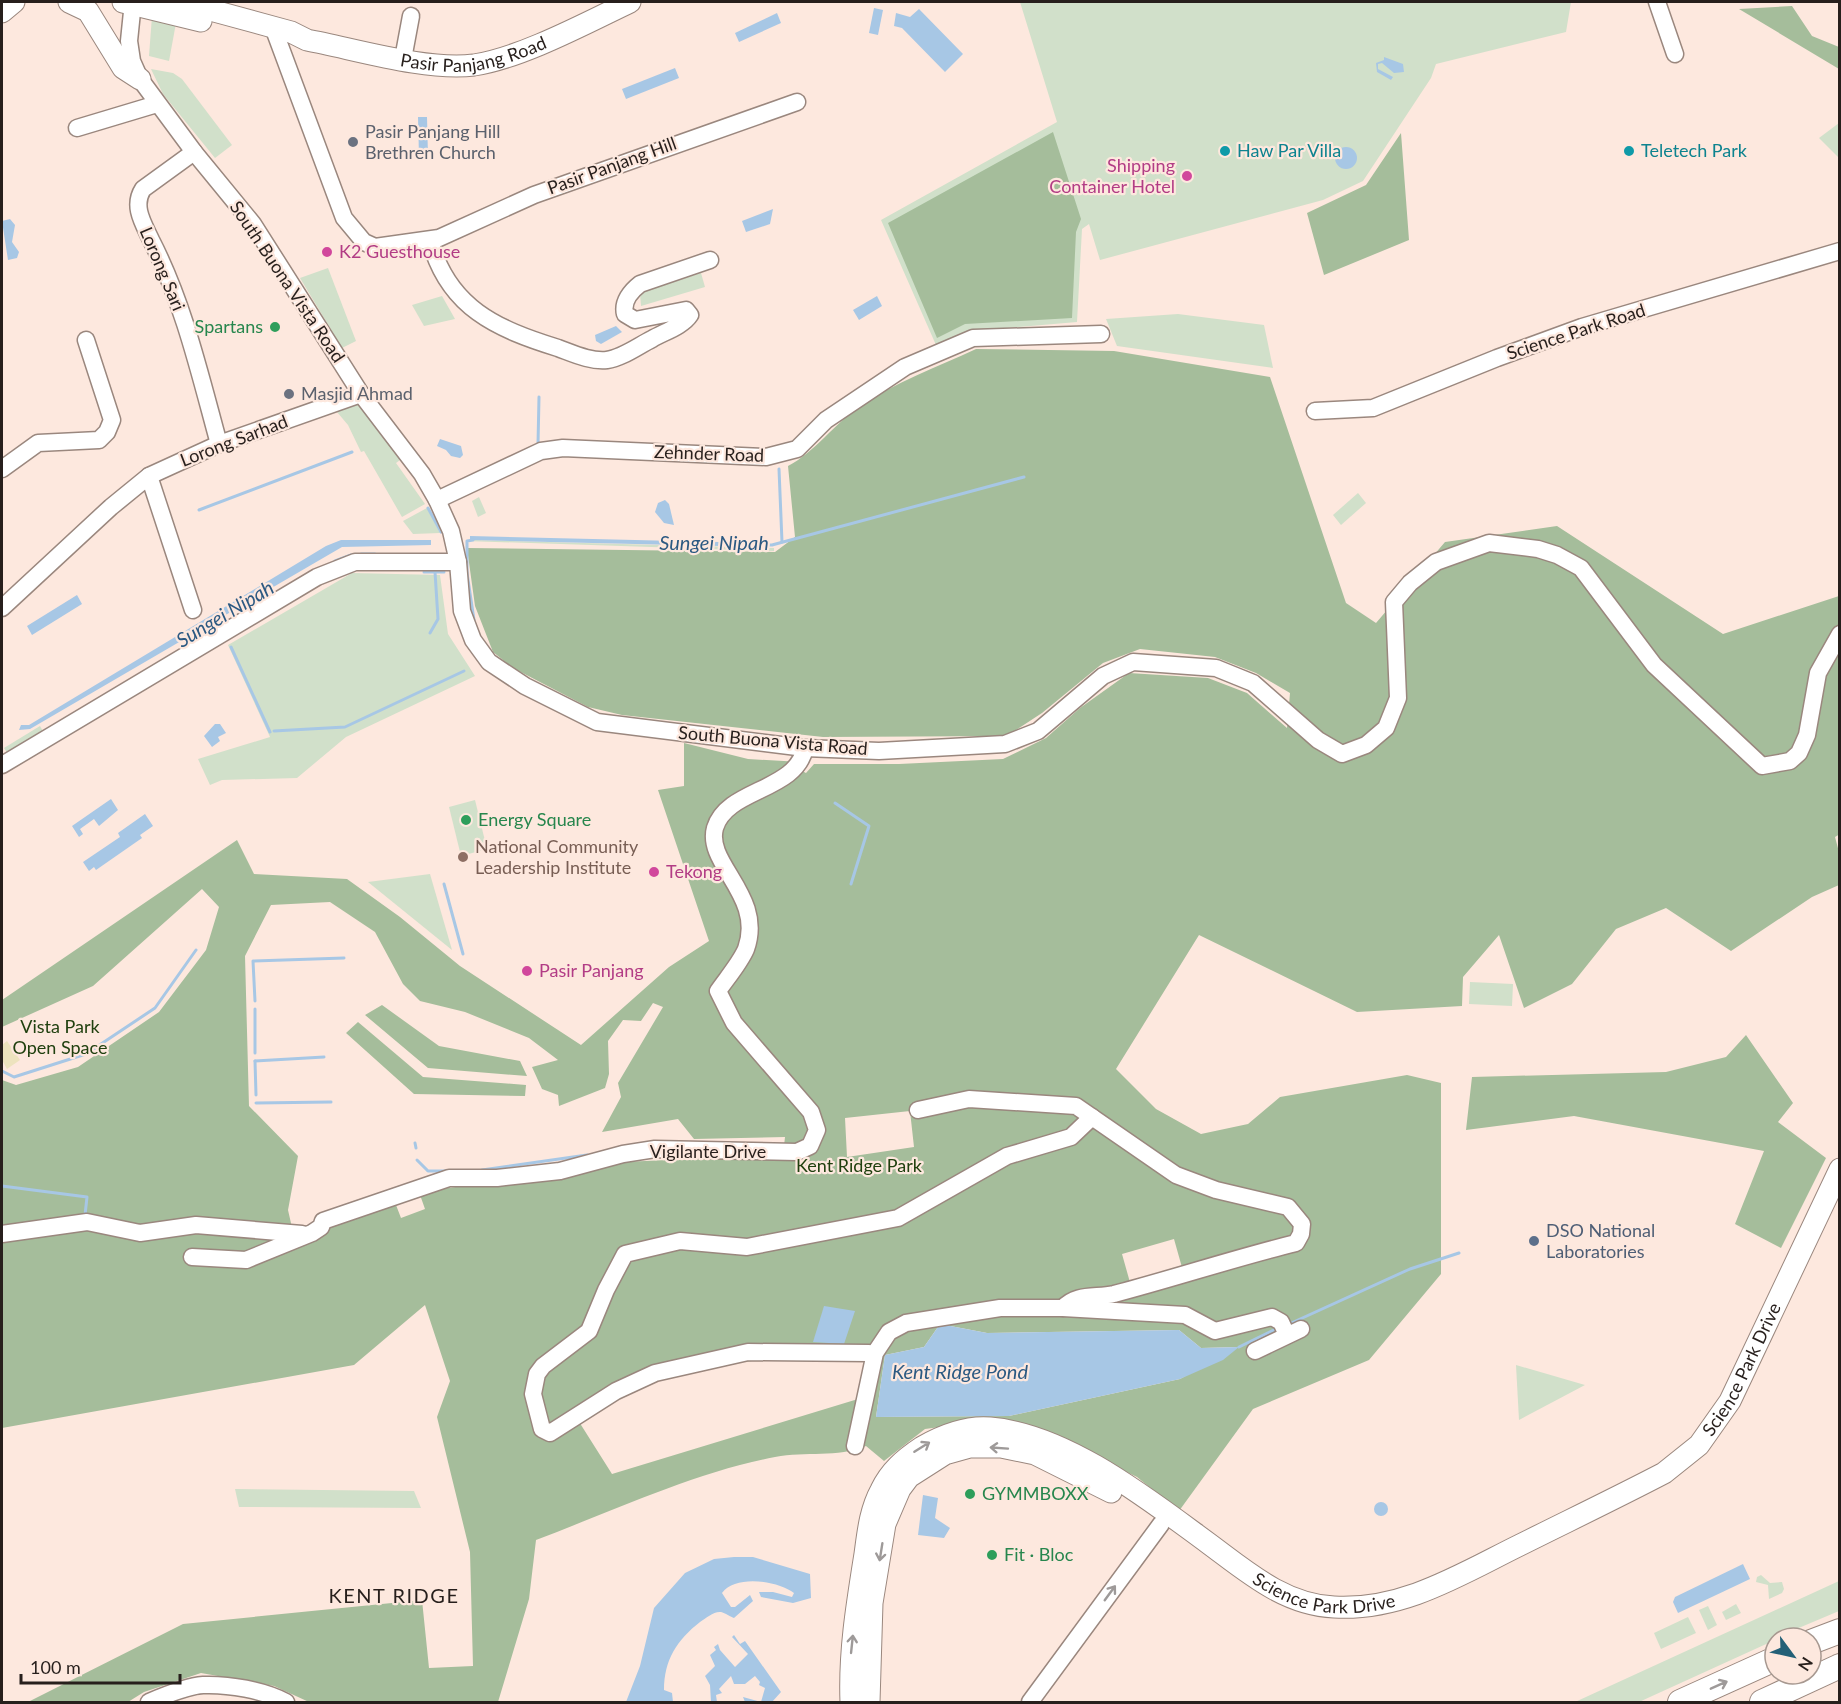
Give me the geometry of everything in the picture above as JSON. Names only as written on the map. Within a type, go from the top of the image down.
[{"type":"highway","points":[[1823,1637],[1839,1631]]},
{"type":"highway","points":[[1680,1702],[1763,1664]]},
{"type":"highway","points":[[1762,1702],[1839,1666]]},
{"type":"main road","points":[[2,12],[14,2]]},
{"type":"main road","points":[[69,2],[88,11],[123,68],[140,79]]},
{"type":"main road","name":"Pasir Panjang Road","points":[[181,2],[275,34]]},
{"type":"main road","name":"Pasir Panjang Road","points":[[130,3],[433,64],[482,63],[511,55],[630,2]]},
{"type":"main road","name":"Science Park Drive","points":[[869,1702],[872,1603],[885,1524],[900,1489],[909,1477],[945,1454],[970,1448],[1001,1447],[1035,1454],[1107,1489],[1270,1601],[1291,1610],[1330,1618],[1397,1612],[1421,1605],[1669,1481],[1699,1459],[1716,1432],[1839,1169]]},
{"type":"main road","name":"Science Park Drive","points":[[851,1702],[849,1672],[856,1602],[875,1503],[882,1488],[901,1461],[954,1431],[987,1428],[1017,1432],[1070,1454],[1168,1514],[1261,1582],[1297,1598],[1333,1607],[1370,1605],[1418,1596],[1664,1473],[1685,1459],[1716,1432],[1739,1406],[1766,1352],[1839,1189]]},
{"type":"street","points":[[1657,2],[1675,54]]},
{"type":"street","name":"South Buona Vista Road","points":[[130,3],[129,31],[132,61],[140,79],[265,242],[358,395],[422,474],[437,500],[451,531],[458,562],[462,611],[473,640],[489,662],[525,686],[597,722],[804,748],[879,751],[1005,744],[1038,731],[1103,676],[1132,662],[1216,668],[1253,683],[1318,740],[1342,753],[1366,745],[1386,728],[1398,698],[1394,602],[1410,583],[1436,562],[1489,543],[1538,549],[1581,567],[1654,665],[1762,766],[1790,761],[1799,753],[1807,735],[1818,672],[1839,634]]},
{"type":"street","points":[[403,59],[411,16]]},
{"type":"street","points":[[107,42],[129,31]]},
{"type":"street","name":"Pasir Panjang Hill","points":[[275,34],[345,220],[364,243],[375,247],[430,240],[458,230],[534,195],[620,162],[797,102]]},
{"type":"street","points":[[77,128],[157,104]]},
{"type":"street","name":"Lorong Sari","points":[[194,152],[146,185],[139,195],[139,215],[176,293],[219,444]]},
{"type":"street","points":[[430,240],[453,290],[490,322],[521,338],[586,357],[606,360],[658,336],[687,320],[690,315],[686,310],[635,320],[629,318],[625,314],[624,307],[633,290],[640,284],[710,260]]},
{"type":"street","name":"Science Park Road","points":[[1315,411],[1373,408],[1497,358],[1582,327],[1839,251]]},
{"type":"street","name":"Zehnder Road","points":[[437,500],[541,451],[563,448],[766,457],[782,455],[797,449],[826,420],[905,367],[973,338],[1101,334]]},
{"type":"street","points":[[2,469],[38,442],[99,440],[107,432],[112,420],[86,340]]},
{"type":"street","name":"Lorong Sarhad","points":[[2,608],[111,507],[149,476],[219,444],[358,395]]},
{"type":"street","points":[[149,476],[193,610]]},
{"type":"street","points":[[2,765],[316,577],[344,564],[355,562],[458,562]]},
{"type":"street","points":[[86,730],[227,643]]},
{"type":"street","points":[[2,773],[65,741]]},
{"type":"street","name":"Vigilante Drive","points":[[306,1234],[321,1227],[323,1221],[449,1178],[497,1178],[560,1170],[623,1154],[655,1149],[797,1152],[810,1146],[817,1130],[811,1112],[734,1023],[718,991],[745,951],[750,931],[744,898],[715,842],[715,829],[726,811],[787,775],[799,764],[804,748]]},
{"type":"street","points":[[918,1110],[969,1100],[1009,1104],[1037,1102],[1076,1106],[1176,1175],[1216,1191],[1288,1207],[1299,1217],[1302,1234],[1296,1243],[1149,1285],[1108,1295],[1075,1298],[1063,1308]]},
{"type":"street","points":[[869,1353],[748,1352],[655,1373],[616,1391],[550,1433],[542,1429],[533,1394],[537,1374],[543,1366],[589,1331],[606,1290],[625,1254],[680,1241],[747,1247],[898,1218],[1007,1156],[1071,1137],[1092,1117]]},
{"type":"street","points":[[2,1234],[87,1222],[140,1233],[196,1225],[306,1234]]},
{"type":"street","points":[[192,1257],[246,1260],[306,1234]]},
{"type":"street","points":[[855,1446],[875,1353],[889,1332],[906,1323],[990,1310],[1063,1308],[1159,1311],[1185,1315],[1215,1331],[1272,1317],[1289,1329],[1255,1351]]},
{"type":"street","points":[[1030,1702],[1161,1524]]},
{"type":"street","points":[[149,1702],[202,1685],[265,1694],[286,1702]]},
{"type":"green space","name":"Haw Par Villa","points":[[1020,2],[1571,2],[1566,32],[1436,64],[1431,78],[1363,181],[1323,200],[1100,260],[1089,224],[1082,229],[1077,322],[971,331],[936,345],[881,220],[1057,122]]},
{"type":"green space","points":[[1792,6],[1812,36],[1839,47],[1839,69],[1739,9]]},
{"type":"green space","points":[[152,16],[176,23],[169,61],[149,56]]},
{"type":"green space","points":[[151,69],[173,73],[182,79],[232,145],[215,158],[163,94]]},
{"type":"green space","points":[[1839,123],[1839,158],[1819,138]]},
{"type":"green space","points":[[1053,132],[1081,219],[1076,232],[1072,318],[965,324],[937,338],[888,223]]},
{"type":"green space","points":[[1401,133],[1409,240],[1324,275],[1307,213],[1366,185]]},
{"type":"green space","points":[[328,268],[356,341],[342,348],[300,278]]},
{"type":"green space","points":[[701,273],[705,287],[641,306],[640,293]]},
{"type":"green space","points":[[442,296],[455,319],[424,326],[412,305]]},
{"type":"green space","points":[[1178,314],[1264,325],[1273,368],[1117,346],[1106,319]]},
{"type":"green space","name":"Kent Ridge Park","points":[[976,349],[1114,351],[1270,377],[1346,603],[1376,623],[1445,542],[1557,526],[1723,634],[1839,596],[1840,834],[1835,837],[1839,852],[1839,885],[1812,897],[1731,951],[1666,908],[1616,929],[1572,984],[1524,1008],[1499,935],[1463,977],[1462,1006],[1357,1012],[1199,935],[1116,1069],[1156,1109],[1201,1134],[1248,1124],[1280,1097],[1407,1075],[1441,1083],[1441,1274],[1369,1360],[1253,1409],[1179,1511],[1137,1477],[1060,1440],[992,1420],[925,1429],[884,1461],[866,1446],[844,1452],[775,1457],[685,1482],[536,1540],[529,1599],[498,1702],[309,1702],[274,1686],[201,1673],[144,1692],[128,1702],[28,1702],[183,1624],[422,1600],[429,1668],[473,1666],[470,1552],[437,1417],[450,1381],[425,1305],[354,1365],[2,1428],[2,1080],[16,1085],[78,1067],[159,1012],[206,950],[219,907],[202,889],[93,986],[2,1027],[2,1000],[237,840],[254,874],[347,879],[400,917],[460,966],[581,1045],[669,967],[709,941],[658,790],[684,786],[684,743],[748,759],[801,762],[796,768],[806,773],[814,764],[899,764],[1003,759],[1046,738],[1080,708],[1129,673],[1208,678],[1247,693],[1287,728],[1290,693],[1256,673],[1215,657],[1140,649],[1103,663],[1042,713],[1007,736],[823,737],[622,715],[588,707],[513,668],[493,652],[475,606],[467,548],[775,552],[795,537],[788,466],[807,453],[850,414],[873,398],[902,382]],"holes":[[[330,902],[375,932],[403,984],[420,1001],[465,1012],[529,1038],[558,1060],[532,1067],[542,1089],[558,1095],[559,1106],[605,1088],[609,1074],[608,1041],[623,1020],[641,1021],[653,1003],[663,1007],[618,1083],[621,1097],[602,1132],[678,1119],[694,1139],[785,1137],[783,1155],[600,1163],[578,1170],[419,1192],[425,1209],[401,1218],[396,1205],[327,1227],[293,1232],[288,1210],[298,1156],[249,1106],[245,956],[271,905]],[[910,1111],[914,1147],[847,1157],[845,1118]],[[1174,1239],[1183,1271],[1131,1286],[1122,1254]],[[940,1324],[987,1333],[1179,1330],[1201,1348],[1238,1347],[1180,1379],[1009,1416],[876,1417],[885,1355],[924,1347]],[[799,1355],[869,1359],[858,1399],[612,1474],[576,1417],[655,1373]]]},
{"type":"green space","points":[[357,403],[400,460],[396,463],[425,504],[402,517],[364,451],[361,452],[348,425],[337,412]]},
{"type":"green space","points":[[1358,493],[1366,503],[1341,525],[1333,515]]},
{"type":"green space","points":[[479,497],[486,513],[478,517],[472,501]]},
{"type":"green space","points":[[427,508],[440,533],[413,534],[403,521]]},
{"type":"green space","points":[[466,541],[774,548],[774,551]]},
{"type":"green space","points":[[352,573],[440,575],[448,634],[475,676],[346,737],[297,778],[222,780],[210,785],[198,759],[270,737],[228,645]]},
{"type":"green space","points":[[40,726],[45,735],[8,754],[4,748]]},
{"type":"green space","name":"Energy Square","points":[[475,800],[487,849],[461,856],[449,807]]},
{"type":"green space","points":[[430,874],[452,950],[368,882]]},
{"type":"green space","points":[[1470,982],[1513,984],[1512,1006],[1469,1004]]},
{"type":"green space","points":[[382,1005],[439,1046],[520,1061],[527,1076],[428,1068],[365,1015]]},
{"type":"green space","points":[[358,1022],[423,1077],[526,1085],[525,1096],[414,1094],[346,1033]]},
{"type":"green space","points":[[1746,1035],[1793,1103],[1778,1122],[1826,1158],[1781,1248],[1735,1224],[1764,1151],[1574,1116],[1466,1130],[1472,1077],[1666,1072],[1726,1057]]},
{"type":"green space","points":[[1516,1365],[1585,1385],[1519,1420]]},
{"type":"green space","points":[[235,1489],[414,1491],[421,1508],[239,1507]]},
{"type":"green space","points":[[1761,1575],[1770,1583],[1782,1582],[1784,1589],[1782,1593],[1769,1599],[1768,1585],[1756,1582],[1757,1577]]},
{"type":"green space","points":[[1839,1581],[1839,1611],[1803,1626],[1763,1626],[1763,1645],[1639,1702],[1575,1702]]},
{"type":"green space","points":[[1736,1604],[1741,1613],[1726,1620],[1722,1612]]},
{"type":"green space","points":[[1708,1606],[1717,1625],[1708,1630],[1699,1610]]},
{"type":"green space","points":[[1688,1617],[1696,1633],[1661,1649],[1654,1633]]},
{"type":"sand","points":[[7,1041],[20,1060],[7,1069],[2,1060],[2,1045]]},
{"type":"water","points":[[874,8],[883,10],[878,35],[869,33]]},
{"type":"water","points":[[919,9],[963,54],[945,72],[902,28],[894,26],[896,13],[910,17]]},
{"type":"water","points":[[777,13],[781,23],[739,42],[735,33]]},
{"type":"water","points":[[1384,57],[1403,64],[1404,72],[1394,73],[1382,63],[1378,64],[1378,69],[1393,77],[1391,80],[1377,72],[1376,63],[1384,60]]},
{"type":"water","points":[[675,68],[679,78],[626,99],[622,89]]},
{"type":"water","points":[[418,117],[427,117],[428,156],[419,156]]},
{"type":"water","points":[[1342,147],[1350,147],[1357,154],[1357,162],[1350,169],[1342,169],[1335,162],[1335,154]]},
{"type":"water","points":[[773,209],[770,224],[746,232],[742,221]]},
{"type":"water","points":[[10,219],[15,225],[12,242],[19,252],[17,258],[8,260],[2,221]]},
{"type":"water","points":[[877,296],[882,306],[859,320],[853,310]]},
{"type":"water","points":[[616,326],[622,332],[601,344],[596,341],[595,335]]},
{"type":"water","points":[[440,439],[461,446],[463,455],[460,458],[451,456],[446,450],[437,446]]},
{"type":"water","points":[[665,500],[669,504],[674,525],[664,523],[655,512],[658,503]]},
{"type":"water","points":[[470,536],[762,543],[762,547],[470,540]]},
{"type":"water","points":[[341,540],[431,540],[431,545],[342,547],[30,729],[19,730],[21,725],[29,725],[326,546]]},
{"type":"water","points":[[77,595],[82,604],[32,635],[27,626]]},
{"type":"water","points":[[215,724],[220,724],[226,733],[218,737],[220,741],[212,747],[204,736]]},
{"type":"water","points":[[111,799],[118,810],[99,826],[94,819],[80,829],[83,834],[79,837],[72,826]]},
{"type":"water","points":[[145,814],[153,826],[140,835],[142,838],[96,870],[94,867],[89,871],[83,862],[120,837],[118,833]]},
{"type":"water","points":[[824,1306],[855,1311],[844,1344],[813,1342]]},
{"type":"water","name":"Kent Ridge Pond","points":[[940,1324],[987,1333],[1179,1330],[1201,1348],[1239,1347],[1223,1360],[1180,1379],[1009,1416],[876,1417],[885,1355],[924,1347]]},
{"type":"water","points":[[923,1495],[938,1498],[935,1518],[950,1528],[944,1538],[918,1535]]},
{"type":"water","points":[[1378,1502],[1384,1502],[1388,1509],[1384,1516],[1378,1516],[1374,1512],[1374,1506]]},
{"type":"water","points":[[753,1557],[810,1574],[811,1598],[793,1603],[761,1597],[759,1592],[773,1592],[792,1597],[794,1593],[778,1585],[757,1581],[737,1583],[728,1587],[722,1593],[731,1607],[735,1607],[750,1595],[753,1601],[734,1618],[721,1612],[710,1615],[685,1636],[673,1652],[666,1669],[664,1690],[672,1693],[673,1702],[626,1702],[640,1666],[654,1608],[685,1573],[714,1559]]},
{"type":"water","points":[[1743,1564],[1750,1579],[1678,1613],[1673,1602],[1675,1597]]},
{"type":"water","points":[[734,1635],[740,1644],[745,1641],[781,1692],[772,1702],[761,1702],[765,1688],[759,1685],[760,1682],[755,1676],[745,1684],[734,1684],[731,1676],[719,1689],[722,1693],[716,1695],[717,1702],[711,1702],[710,1685],[705,1676],[715,1666],[710,1655],[716,1650],[714,1647],[718,1644],[720,1650],[735,1667],[748,1654],[732,1637]]},
{"type":"water","points":[[743,1697],[761,1702],[745,1702]]},
{"type":"waterway","points":[[538,444],[539,397]]},
{"type":"waterway","points":[[199,510],[352,452]]},
{"type":"waterway","points":[[779,469],[782,542]]},
{"type":"waterway","name":"Sungei Nipah","points":[[758,545],[772,545],[1024,477]]},
{"type":"waterway","points":[[428,508],[441,532]]},
{"type":"waterway","points":[[467,572],[467,541],[473,540]]},
{"type":"waterway","points":[[361,554],[375,554]]},
{"type":"waterway","points":[[335,561],[351,555]]},
{"type":"waterway","points":[[424,572],[444,572]]},
{"type":"waterway","points":[[430,633],[438,619],[435,572]]},
{"type":"waterway","points":[[467,573],[474,620]]},
{"type":"waterway","points":[[231,647],[270,732]]},
{"type":"waterway","points":[[274,731],[345,727],[464,671]]},
{"type":"waterway","points":[[835,803],[869,826],[851,884]]},
{"type":"waterway","points":[[444,884],[463,954]]},
{"type":"waterway","points":[[2,1071],[14,1077],[86,1054],[155,1008],[196,950]]},
{"type":"waterway","points":[[255,1001],[253,961],[344,958]]},
{"type":"waterway","points":[[255,1009],[255,1053]]},
{"type":"waterway","points":[[255,1061],[324,1057]]},
{"type":"waterway","points":[[255,1061],[256,1095]]},
{"type":"waterway","points":[[256,1103],[331,1102]]},
{"type":"waterway","points":[[415,1143],[416,1148]]},
{"type":"waterway","points":[[482,1170],[587,1155]]},
{"type":"waterway","points":[[417,1160],[428,1171],[448,1171]]},
{"type":"waterway","points":[[2,1186],[87,1197],[85,1215]]},
{"type":"waterway","points":[[1287,1325],[1410,1269],[1459,1253]]},
{"type":"waterway","points":[[1239,1347],[1278,1328]]},
{"type":"place","name":"Pasir Panjang Hill Brethren Church","points":[[353,142]]},
{"type":"place","name":"Haw Par Villa","points":[[1225,151]]},
{"type":"place","name":"Teletech Park","points":[[1629,151]]},
{"type":"place","name":"Shipping Container Hotel","points":[[1187,176]]},
{"type":"place","name":"K2 Guesthouse","points":[[327,252]]},
{"type":"place","name":"Spartans","points":[[275,327]]},
{"type":"place","name":"Masjid Ahmad","points":[[289,394]]},
{"type":"place","name":"Energy Square","points":[[466,820]]},
{"type":"place","name":"National Community Leadership Institute","points":[[463,857]]},
{"type":"place","name":"Tekong","points":[[654,872]]},
{"type":"place","name":"Pasir Panjang","points":[[527,971]]},
{"type":"place","name":"DSO National Laboratories","points":[[1534,1241]]},
{"type":"place","name":"GYMMBOXX","points":[[970,1494]]},
{"type":"place","name":"Fit · Bloc","points":[[992,1555]]},
{"type":"district","name":"KENT RIDGE","points":[[394,1596]]},
{"type":"park label","name":"Vista Park Open Space","points":[[60,1037]]}]
